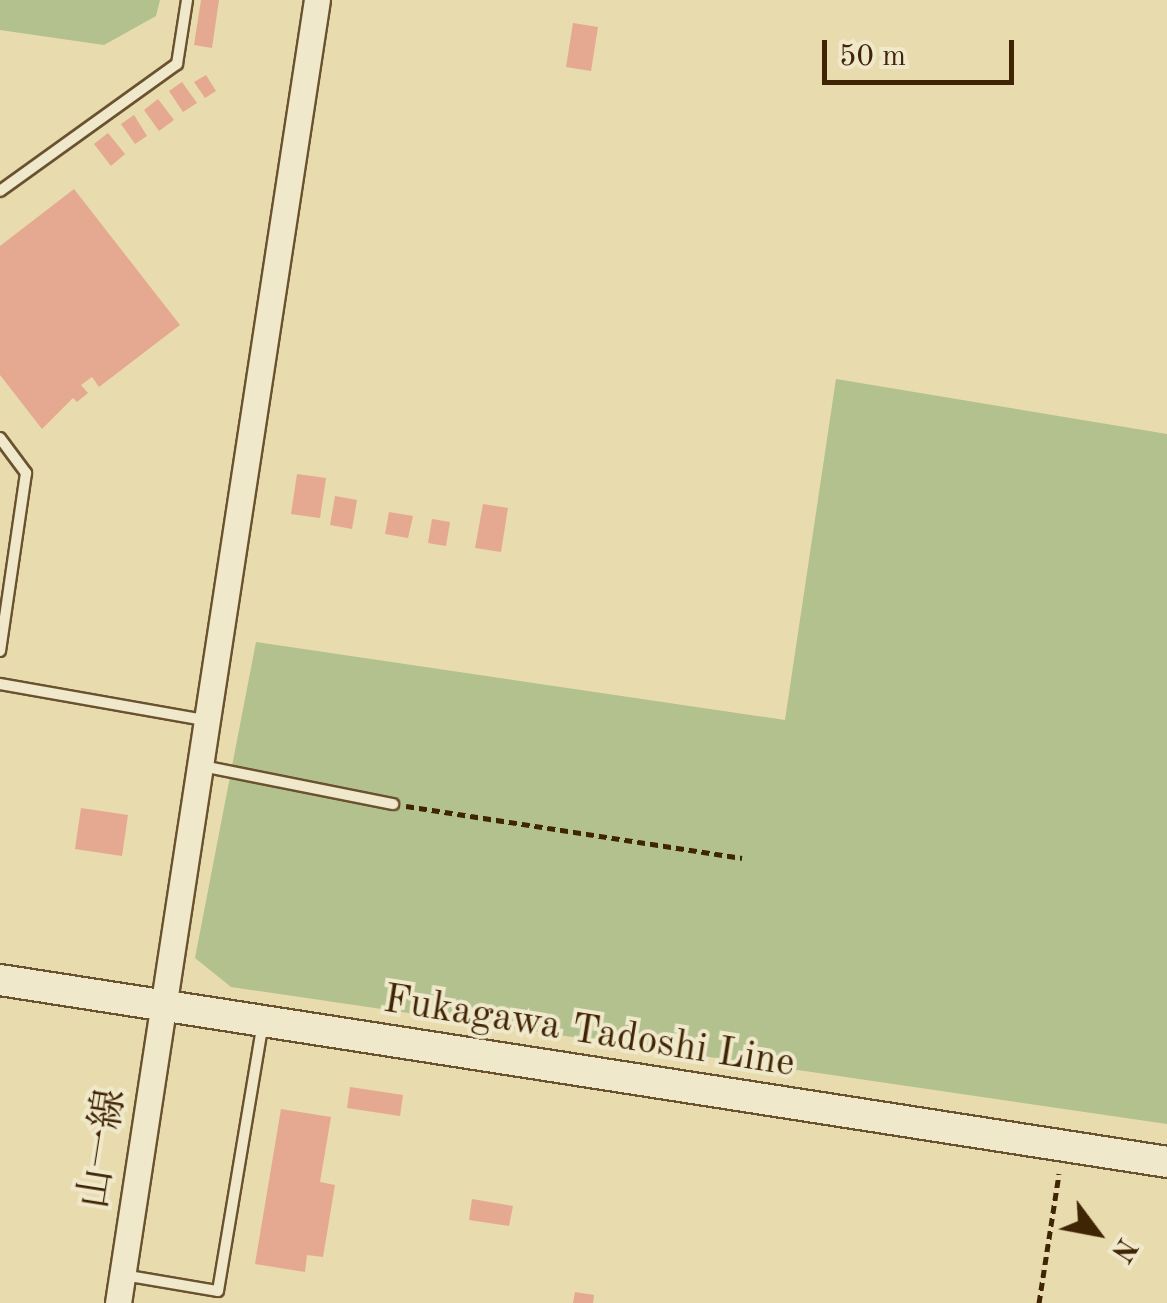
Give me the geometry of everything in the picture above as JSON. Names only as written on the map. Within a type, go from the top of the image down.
[{"type":"main road","name":"Fukagawa Tadoshi Line","points":[[0,980],[1167,1162]]},
{"type":"street","name":"山一線","points":[[118,1303],[317,0]]},
{"type":"lane","points":[[0,191],[177,64],[187,0]]},
{"type":"lane","points":[[0,438],[26,473],[0,651]]},
{"type":"lane","points":[[0,684],[206,720]]},
{"type":"lane","points":[[201,766],[394,804]]},
{"type":"lane","points":[[122,1275],[218,1290],[263,1024]]},
{"type":"path","points":[[394,804],[742,858]]},
{"type":"path","points":[[1039,1303],[1060,1166]]},
{"type":"green space","points":[[0,0],[160,0],[156,16],[104,45],[0,30]]},
{"type":"green space","points":[[836,379],[1167,434],[1167,1124],[231,987],[195,958],[256,642],[785,720]]},
{"type":"building","points":[[201,0],[219,0],[212,48],[194,45]]},
{"type":"building","points":[[573,23],[598,27],[591,71],[566,67]]},
{"type":"building","points":[[206,75],[216,91],[205,98],[194,82]]},
{"type":"building","points":[[182,82],[197,103],[183,112],[169,91]]},
{"type":"building","points":[[158,99],[174,120],[159,131],[144,110]]},
{"type":"building","points":[[134,115],[147,136],[135,144],[121,124]]},
{"type":"building","points":[[108,133],[125,154],[111,166],[94,144]]},
{"type":"building","points":[[74,189],[180,325],[99,387],[92,377],[81,385],[88,393],[77,402],[73,398],[42,429],[0,375],[0,246]]},
{"type":"building","points":[[297,474],[326,478],[320,518],[291,514]]},
{"type":"building","points":[[335,496],[357,500],[352,529],[330,525]]},
{"type":"building","points":[[483,504],[508,508],[501,552],[475,548]]},
{"type":"building","points":[[389,512],[413,516],[408,538],[385,534]]},
{"type":"building","points":[[432,519],[450,522],[446,546],[428,543]]},
{"type":"building","points":[[81,808],[128,815],[122,856],[75,849]]},
{"type":"building","points":[[350,1087],[403,1095],[400,1116],[347,1108]]},
{"type":"building","points":[[281,1109],[331,1117],[320,1182],[335,1185],[323,1257],[307,1255],[305,1272],[255,1264]]},
{"type":"building","points":[[472,1199],[513,1206],[509,1226],[469,1220]]},
{"type":"building","points":[[575,1292],[594,1295],[593,1303],[573,1303]]}]
